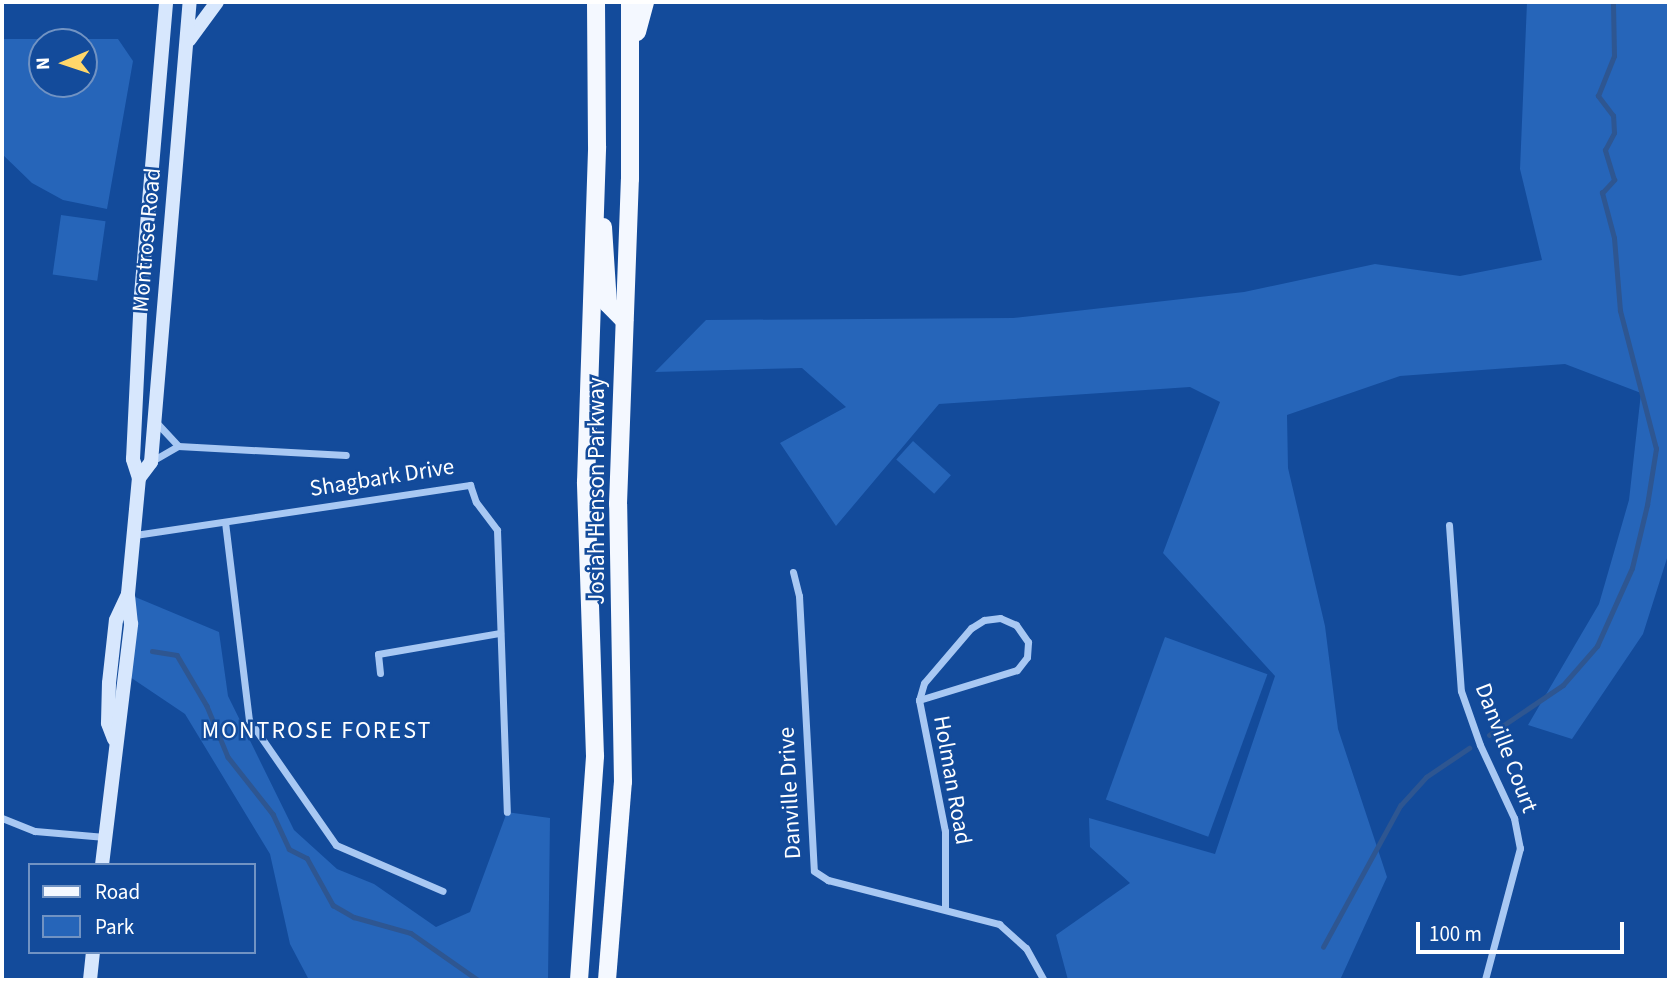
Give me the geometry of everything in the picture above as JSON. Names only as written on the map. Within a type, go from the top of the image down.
[{"type":"main road","points":[[583,2],[596,26]]},
{"type":"main road","name":"Josiah Henson Parkway","points":[[579,980],[594,791],[586,482],[596,186],[596,2]]},
{"type":"main road","name":"Josiah Henson Parkway","points":[[607,980],[623,782],[618,503],[631,56],[629,2]]},
{"type":"main road","points":[[631,56],[645,2]]},
{"type":"main road","points":[[596,186],[605,234],[607,297],[611,308],[625,320]]},
{"type":"street","name":"Montrose Road","points":[[102,863],[114,741],[127,675],[131,624],[128,594],[139,478],[133,459],[141,295],[166,2]]},
{"type":"street","name":"Montrose Road","points":[[151,462],[190,2]]},
{"type":"street","points":[[187,44],[217,2]]},
{"type":"street","points":[[155,421],[178,446]]},
{"type":"street","points":[[139,478],[151,462],[178,446],[346,455]]},
{"type":"street","name":"Shagbark Drive","points":[[135,535],[470,485],[476,502],[497,530],[507,812]]},
{"type":"street","points":[[225,522],[249,720],[337,845],[443,891]]},
{"type":"street","name":"Danville Court","points":[[1449,525],[1461,691],[1480,745],[1514,818],[1520,848],[1485,980]]},
{"type":"street","name":"Danville Drive","points":[[793,572],[799,596],[814,871],[828,880],[999,924],[1013,933],[1044,980]]},
{"type":"street","name":"Holman Road","points":[[919,700],[1017,670],[1027,657],[1028,642],[1016,625],[1000,618],[984,620],[952,648],[924,683],[919,700],[945,831],[945,908]]},
{"type":"street","points":[[380,673],[378,654],[500,633]]},
{"type":"street","points":[[2,818],[35,831],[105,837]]},
{"type":"street","points":[[90,980],[93,954]]},
{"type":"green space","points":[[1527,2],[1669,2],[1669,552],[1643,634],[1572,739],[1528,725],[1599,604],[1629,500],[1641,393],[1565,364],[1400,376],[1287,415],[1288,468],[1325,626],[1338,729],[1387,877],[1340,980],[1068,980],[1056,935],[1130,883],[1090,847],[1089,818],[1215,854],[1275,676],[1163,553],[1220,402],[1190,387],[939,404],[836,526],[780,443],[846,407],[802,368],[655,372],[706,320],[1013,318],[1244,292],[1375,264],[1460,276],[1542,260],[1520,169]]},
{"type":"green space","points":[[2,39],[28,39],[28,98],[98,98],[98,39],[118,39],[133,61],[107,209],[63,200],[32,183],[2,154]]},
{"type":"green space","points":[[61,215],[106,221],[97,281],[53,274]]},
{"type":"green space","points":[[913,441],[951,475],[934,494],[896,460]]},
{"type":"green space","points":[[128,594],[219,632],[228,696],[294,830],[337,869],[374,884],[436,927],[470,912],[507,812],[550,818],[548,980],[309,980],[290,944],[270,854],[185,714],[127,675]]},
{"type":"green space","points":[[1165,637],[1267,674],[1208,837],[1106,800]]},
{"type":"waterway","points":[[1489,735],[1563,685],[1597,646],[1632,568],[1647,505],[1656,449],[1620,311],[1614,238],[1602,193],[1614,180],[1605,150],[1614,133],[1613,116],[1598,96],[1614,56],[1613,2]]},
{"type":"waterway","points":[[152,651],[177,655],[207,706],[228,757],[273,814],[289,849],[307,858],[333,905],[354,917],[411,933],[478,980]]},
{"type":"waterway","points":[[1323,947],[1400,806],[1426,777],[1469,748]]},
{"type":"district","name":"MONTROSE FOREST","points":[[317,731]]}]
